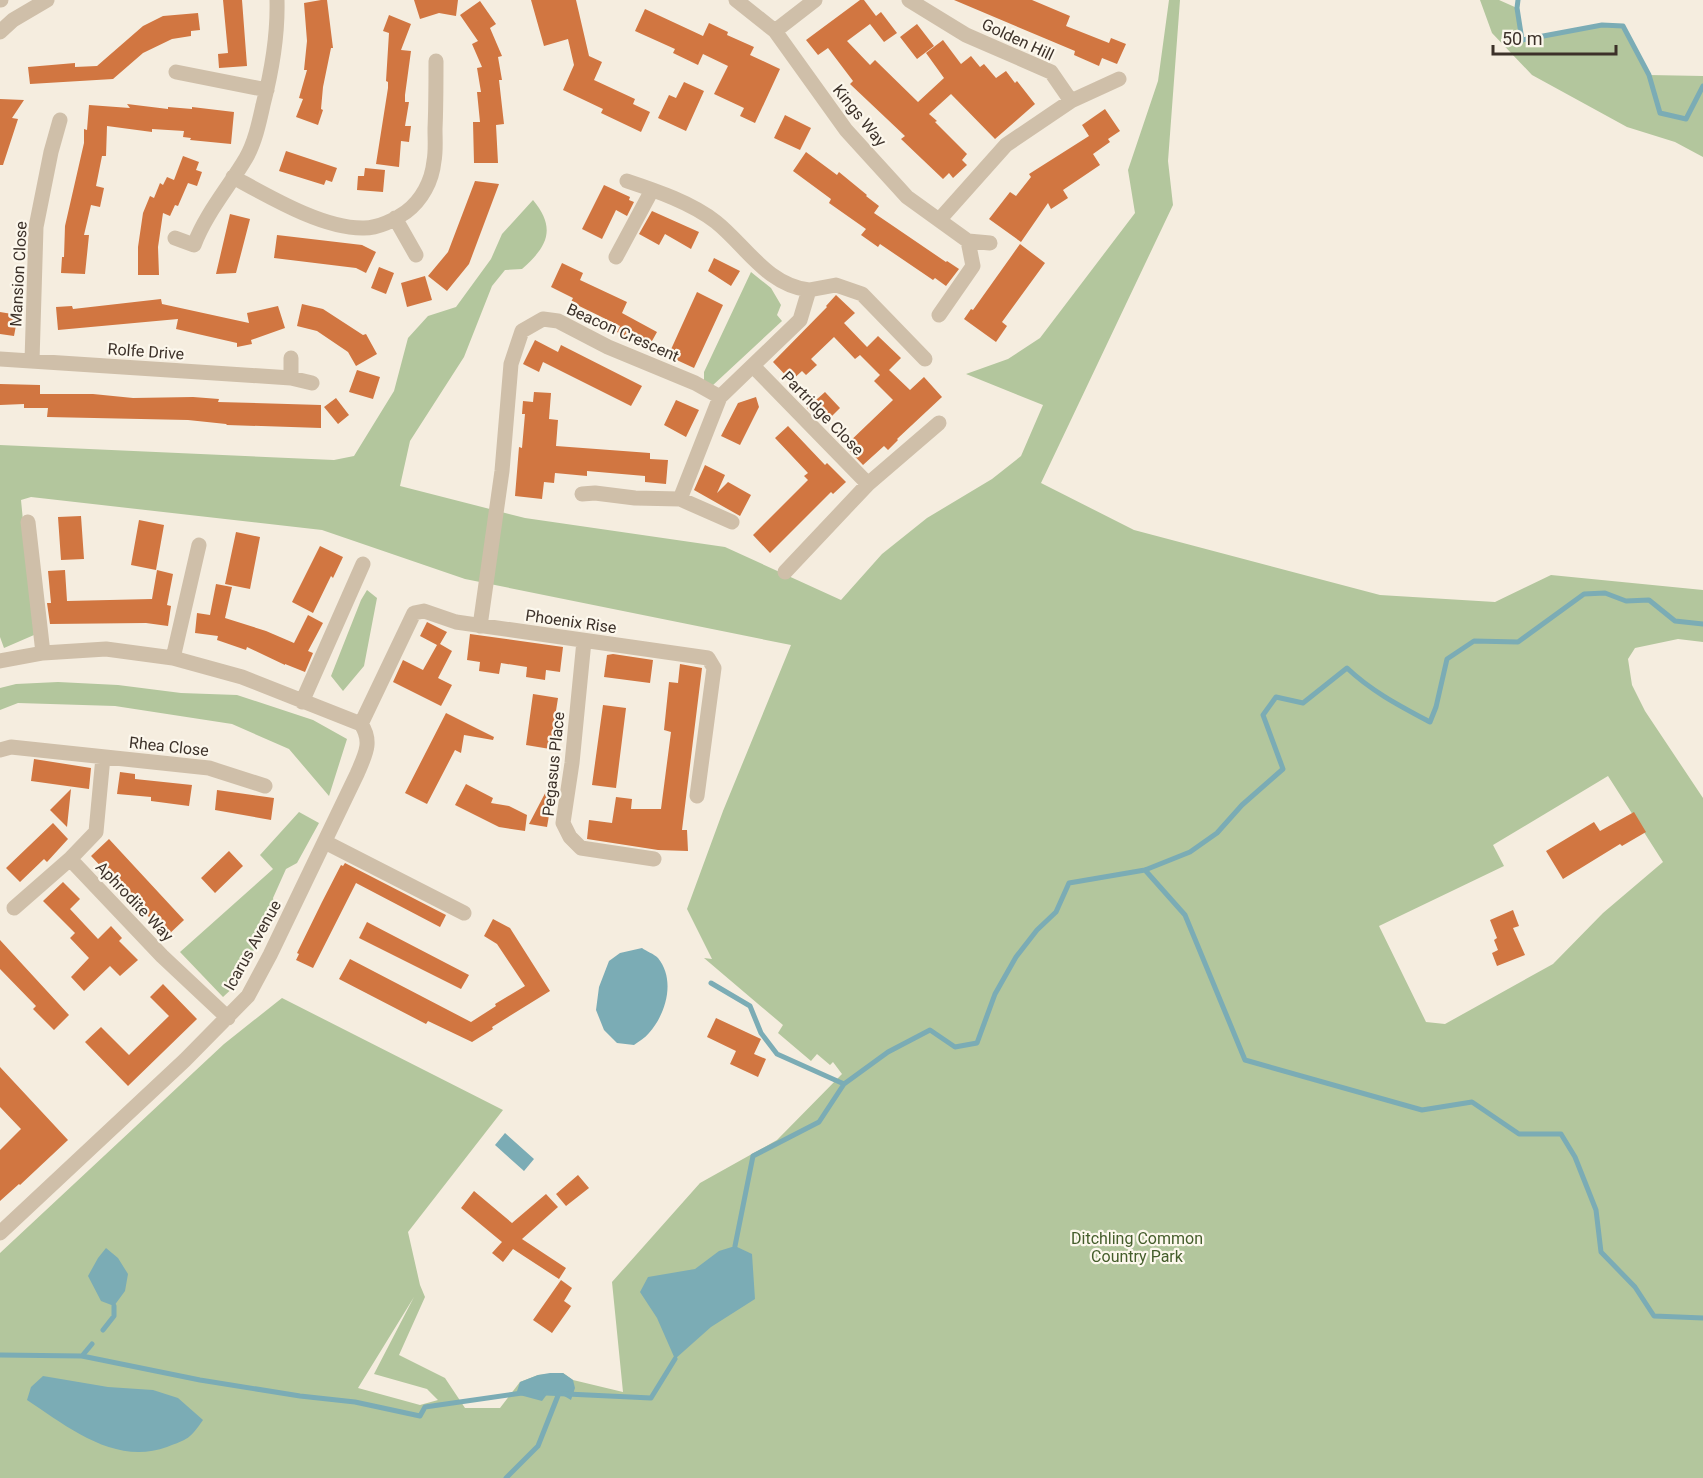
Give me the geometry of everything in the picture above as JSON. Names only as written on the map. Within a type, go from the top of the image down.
[{"type":"street","points":[[0,32],[13,20],[47,0]]},
{"type":"street","points":[[175,238],[194,245],[200,231],[246,157],[257,130],[267,90],[276,39],[277,0]]},
{"type":"street","name":"Kings Way","points":[[735,0],[775,31],[846,130],[907,197],[969,241]]},
{"type":"street","points":[[775,31],[815,0]]},
{"type":"street","name":"Golden Hill","points":[[909,0],[966,35],[1051,72],[1071,102]]},
{"type":"street","points":[[233,177],[294,209],[343,225],[364,228],[383,224],[395,218],[412,207],[423,194],[435,161],[436,61]]},
{"type":"street","points":[[176,72],[267,90]]},
{"type":"street","points":[[940,219],[1006,145],[1071,102],[1119,79]]},
{"type":"street","name":"Mansion Close","points":[[32,361],[36,227],[60,120]]},
{"type":"street","points":[[627,181],[703,213],[717,223],[773,276],[798,289],[808,290],[836,285],[862,294],[925,359]]},
{"type":"street","points":[[616,257],[652,190]]},
{"type":"street","points":[[395,218],[416,255]]},
{"type":"street","points":[[939,315],[973,266],[969,241],[990,243]]},
{"type":"street","points":[[680,499],[720,397],[800,320],[808,290]]},
{"type":"street","name":"Beacon Crescent","points":[[480,626],[502,471],[511,363],[522,331],[543,319],[558,321],[609,347],[695,383],[720,397]]},
{"type":"street","name":"Rolfe Drive","points":[[0,358],[291,378],[312,383]]},
{"type":"street","points":[[291,358],[291,378]]},
{"type":"street","name":"Partridge Close","points":[[753,366],[868,484]]},
{"type":"street","points":[[785,572],[868,484],[939,423]]},
{"type":"street","points":[[582,494],[680,499],[732,522]]},
{"type":"street","points":[[28,522],[43,653]]},
{"type":"street","points":[[173,658],[199,545]]},
{"type":"street","points":[[302,702],[363,564]]},
{"type":"street","name":"Phoenix Rise","points":[[361,724],[414,613],[424,611],[456,622],[480,626],[708,658],[714,668],[697,796]]},
{"type":"street","name":"Pegasus Place","points":[[584,641],[572,763],[563,823],[570,837],[581,848],[654,859]]},
{"type":"street","points":[[0,661],[43,653],[106,649],[173,658],[242,677],[361,724]]},
{"type":"street","name":"Icarus Avenue","points":[[0,1233],[228,1018],[248,996],[270,956],[367,752],[367,734],[361,724]]},
{"type":"street","name":"Rhea Close","points":[[0,750],[11,747],[209,768],[265,786]]},
{"type":"street","points":[[70,859],[96,832],[103,757]]},
{"type":"street","points":[[325,842],[464,913]]},
{"type":"street","name":"Aphrodite Way","points":[[14,908],[70,859],[162,956],[228,1018]]},
{"type":"green space","name":"Ditchling Common Country Park","points":[[1169,0],[1180,0],[1168,161],[1173,205],[1041,483],[1134,530],[1380,595],[1495,602],[1551,575],[1703,590],[1703,642],[1678,639],[1635,648],[1628,659],[1632,685],[1645,711],[1703,798],[1703,1478],[0,1478],[0,1253],[224,1044],[282,998],[503,1110],[408,1232],[420,1285],[425,1297],[399,1355],[445,1378],[465,1408],[500,1408],[520,1382],[538,1375],[563,1373],[573,1380],[623,1392],[612,1282],[700,1183],[777,1140],[842,1074],[833,1062],[830,1065],[817,1054],[811,1061],[778,1033],[783,1025],[704,958],[712,959],[687,909],[723,811],[791,645],[465,579],[322,530],[31,497],[21,500],[34,635],[4,648],[0,637],[0,445],[334,460],[354,456],[394,391],[408,338],[428,316],[456,307],[491,259],[502,234],[533,200],[545,220],[547,229],[543,245],[522,269],[505,270],[492,286],[464,357],[410,441],[400,486],[525,518],[725,547],[841,600],[882,554],[927,518],[992,479],[1021,456],[1043,405],[966,374],[1008,359],[1040,338],[1135,213],[1128,170],[1158,81]],"holes":[[[1608,776],[1663,862],[1603,913],[1553,964],[1445,1024],[1426,1022],[1379,926],[1504,866],[1493,845]],[[414,1297],[374,1374],[427,1389],[438,1400],[420,1405],[358,1388]]]},
{"type":"green space","points":[[1480,0],[1499,0],[1517,8],[1523,40],[1602,25],[1623,26],[1649,75],[1703,76],[1703,157],[1675,142],[1627,127],[1532,75],[1492,33]]},
{"type":"green space","points":[[751,272],[771,288],[781,305],[777,315],[782,321],[712,386],[704,382],[704,372]]},
{"type":"green space","points":[[367,590],[377,598],[364,666],[343,691],[331,676]]},
{"type":"green space","points":[[58,682],[118,685],[181,693],[237,695],[313,720],[347,739],[329,796],[289,749],[232,724],[115,706],[18,703],[0,710],[0,688],[16,684]]},
{"type":"green space","points":[[299,812],[319,823],[297,863],[286,869],[273,898],[275,907],[237,984],[223,997],[180,952],[273,869],[260,855]]},
{"type":"water","points":[[642,948],[658,958],[663,967],[667,976],[667,997],[655,1025],[644,1038],[634,1045],[617,1043],[604,1030],[596,1010],[599,987],[609,961],[620,953]]},
{"type":"water","points":[[505,1133],[534,1159],[524,1171],[495,1145]]},
{"type":"water","points":[[735,1246],[752,1254],[755,1299],[711,1327],[675,1359],[657,1318],[640,1292],[648,1277],[695,1269],[719,1251]]},
{"type":"water","points":[[106,1248],[118,1258],[128,1274],[125,1291],[114,1306],[101,1301],[88,1276]]},
{"type":"water","points":[[550,1373],[563,1373],[573,1380],[575,1388],[571,1400],[559,1393],[548,1393],[542,1401],[516,1394],[520,1382]]},
{"type":"water","points":[[43,1376],[108,1387],[153,1390],[178,1398],[203,1420],[188,1438],[167,1447],[148,1452],[111,1448],[76,1432],[27,1400],[31,1387]]},
{"type":"building","points":[[223,0],[242,0],[247,66],[219,68],[218,54],[228,53]]},
{"type":"building","points":[[327,0],[333,48],[331,48],[323,87],[321,109],[323,110],[318,125],[296,117],[303,99],[299,98],[307,70],[304,70],[307,41],[304,3]]},
{"type":"building","points":[[414,0],[458,0],[456,16],[439,13],[420,19]]},
{"type":"building","points":[[531,0],[576,0],[589,56],[602,62],[594,80],[635,99],[633,104],[650,112],[641,132],[601,113],[603,109],[563,90],[574,65],[568,39],[544,46]]},
{"type":"building","points":[[860,0],[864,0],[876,16],[881,12],[897,33],[884,42],[870,24],[847,41],[870,65],[875,60],[918,102],[944,78],[926,53],[943,40],[961,64],[971,56],[980,67],[984,64],[996,78],[1006,71],[1035,104],[995,139],[951,94],[929,114],[967,154],[962,160],[967,165],[953,178],[949,173],[943,179],[901,139],[905,136],[850,84],[853,81],[828,48],[818,55],[806,40]]},
{"type":"building","points":[[954,0],[1032,0],[1070,16],[1066,26],[1109,43],[1111,38],[1126,44],[1117,64],[1102,58],[1099,66],[1074,55],[1075,51]]},
{"type":"building","points":[[480,1],[496,24],[490,28],[502,56],[498,57],[502,80],[499,80],[504,124],[496,125],[498,163],[474,163],[473,122],[480,122],[477,92],[481,92],[477,68],[482,67],[472,44],[478,41],[460,15]]},
{"type":"building","points":[[645,9],[703,36],[709,23],[728,32],[727,35],[754,47],[750,55],[780,69],[755,123],[740,116],[744,108],[714,94],[728,66],[703,54],[698,65],[673,53],[675,49],[635,31]]},
{"type":"building","points":[[198,13],[200,30],[191,31],[191,36],[172,39],[143,53],[113,79],[30,84],[28,67],[75,63],[75,67],[97,66],[143,26],[163,16]]},
{"type":"building","points":[[389,15],[411,24],[401,50],[411,51],[405,95],[405,102],[409,102],[405,126],[411,126],[409,142],[401,141],[399,167],[376,164],[388,88],[386,81],[389,33],[383,31]]},
{"type":"building","points":[[917,24],[934,46],[917,59],[900,37]]},
{"type":"building","points":[[684,82],[704,91],[686,131],[658,118],[669,95],[676,98]]},
{"type":"building","points":[[0,99],[24,100],[12,118],[18,119],[3,165],[0,165]]},
{"type":"building","points":[[127,104],[168,109],[168,107],[192,109],[192,107],[234,112],[231,144],[190,140],[191,138],[183,137],[184,131],[152,129],[152,132],[107,126],[106,156],[102,156],[96,186],[104,188],[100,207],[91,205],[84,235],[89,235],[85,274],[61,273],[65,226],[84,143],[84,129],[87,130],[89,105],[130,108]]},
{"type":"building","points":[[1105,109],[1120,131],[1108,139],[1110,142],[1093,154],[1100,165],[1063,190],[1068,198],[1051,209],[1048,203],[1021,242],[989,219],[1010,192],[1016,196],[1031,177],[1029,174],[1089,136],[1082,125]]},
{"type":"building","points":[[785,115],[811,128],[800,150],[774,138]]},
{"type":"building","points":[[286,151],[337,168],[332,182],[326,180],[324,185],[279,171]]},
{"type":"building","points":[[806,152],[837,175],[839,172],[867,195],[879,206],[874,213],[959,269],[946,286],[935,278],[933,280],[880,244],[878,247],[861,235],[866,229],[829,203],[831,199],[793,171]]},
{"type":"building","points":[[183,156],[199,162],[196,170],[202,172],[197,186],[188,183],[178,206],[175,205],[170,216],[163,213],[158,247],[159,275],[138,275],[138,247],[143,213],[150,196],[154,198],[160,183],[163,185],[167,177],[174,180]]},
{"type":"building","points":[[365,168],[385,170],[383,192],[357,190],[358,176],[364,176]]},
{"type":"building","points":[[475,181],[499,184],[469,264],[447,291],[428,276],[448,252]]},
{"type":"building","points":[[604,185],[630,197],[629,200],[634,202],[627,216],[616,210],[602,239],[582,229]]},
{"type":"building","points":[[652,211],[699,232],[691,249],[665,234],[659,245],[639,234]]},
{"type":"building","points":[[230,214],[250,219],[236,273],[216,274]]},
{"type":"building","points":[[277,235],[362,245],[376,252],[366,273],[356,268],[274,258]]},
{"type":"building","points":[[1020,244],[1045,263],[1002,322],[1007,326],[996,342],[964,319],[971,309],[973,310]]},
{"type":"building","points":[[714,258],[740,271],[731,286],[708,271]]},
{"type":"building","points":[[562,263],[583,273],[580,280],[627,302],[622,313],[657,332],[652,341],[646,339],[642,345],[617,332],[620,326],[571,302],[573,298],[551,287]]},
{"type":"building","points":[[379,267],[394,273],[386,294],[371,288]]},
{"type":"building","points":[[425,276],[432,300],[407,307],[401,283]]},
{"type":"building","points":[[697,292],[723,305],[694,368],[668,356]]},
{"type":"building","points":[[836,295],[855,313],[844,323],[867,347],[878,336],[901,358],[889,370],[910,390],[924,377],[942,397],[888,450],[884,446],[863,465],[845,446],[893,400],[874,381],[880,375],[860,355],[855,359],[834,337],[811,359],[817,365],[806,375],[802,371],[791,381],[773,362]]},
{"type":"building","points":[[161,299],[162,304],[249,323],[247,313],[278,306],[285,328],[251,340],[252,344],[237,347],[237,343],[176,329],[178,319],[58,330],[56,307],[72,306],[73,309]]},
{"type":"building","points":[[302,304],[323,309],[363,335],[366,334],[377,354],[356,366],[348,352],[317,331],[297,326]]},
{"type":"building","points":[[0,312],[18,315],[14,336],[0,334]]},
{"type":"building","points":[[535,340],[558,352],[561,345],[642,386],[631,406],[543,362],[539,372],[523,364]]},
{"type":"building","points":[[357,370],[380,377],[373,399],[349,392]]},
{"type":"building","points":[[0,384],[40,385],[40,394],[93,394],[133,398],[193,397],[219,399],[218,402],[321,405],[321,428],[227,425],[188,420],[47,417],[48,408],[24,408],[24,404],[0,405]]},
{"type":"building","points":[[534,392],[551,393],[549,419],[558,420],[556,446],[650,453],[650,459],[668,460],[666,484],[645,482],[645,476],[587,471],[587,476],[555,473],[554,483],[544,482],[542,499],[515,496],[519,447],[522,448],[525,414],[522,414],[523,401],[533,402]]},
{"type":"building","points":[[825,392],[840,408],[824,424],[807,408]]},
{"type":"building","points":[[756,397],[759,407],[740,445],[721,436],[738,403]]},
{"type":"building","points":[[336,398],[349,415],[338,424],[324,407]]},
{"type":"building","points":[[676,400],[699,410],[686,437],[664,425]]},
{"type":"building","points":[[788,426],[825,465],[827,463],[846,482],[833,494],[831,492],[770,553],[753,535],[808,480],[804,476],[808,473],[775,438]]},
{"type":"building","points":[[705,465],[725,475],[717,493],[728,482],[751,495],[740,516],[694,490]]},
{"type":"building","points":[[81,516],[84,559],[61,560],[58,517]]},
{"type":"building","points":[[139,520],[164,525],[156,570],[131,565]]},
{"type":"building","points":[[236,532],[260,537],[250,589],[225,584]]},
{"type":"building","points":[[320,546],[343,557],[313,613],[292,602]]},
{"type":"building","points":[[65,570],[67,601],[152,599],[157,570],[173,574],[167,605],[171,606],[168,626],[146,623],[50,624],[47,603],[51,603],[48,571]]},
{"type":"building","points":[[216,584],[232,587],[225,618],[294,643],[308,615],[323,623],[308,651],[313,653],[305,672],[247,647],[246,650],[217,640],[218,636],[195,633],[197,613],[210,615]]},
{"type":"building","points":[[427,622],[447,632],[440,644],[452,651],[438,678],[452,685],[441,706],[393,682],[403,660],[423,670],[437,645],[420,636]]},
{"type":"building","points":[[470,634],[563,647],[560,672],[546,670],[545,680],[526,677],[527,667],[501,663],[499,674],[479,671],[480,662],[467,660]]},
{"type":"building","points":[[607,655],[653,660],[650,683],[604,677]]},
{"type":"building","points":[[680,664],[702,668],[682,830],[687,830],[688,851],[658,850],[587,839],[589,820],[612,823],[616,797],[632,799],[631,809],[661,809],[671,732],[664,730],[669,682],[678,683]]},
{"type":"building","points":[[533,694],[558,698],[550,749],[526,745]]},
{"type":"building","points":[[603,705],[626,708],[616,788],[592,785]]},
{"type":"building","points":[[446,713],[494,737],[493,740],[464,735],[461,753],[455,750],[427,804],[405,793]]},
{"type":"building","points":[[34,759],[91,768],[89,789],[31,781]]},
{"type":"building","points":[[120,772],[135,774],[135,779],[192,785],[189,806],[151,801],[151,797],[117,794]]},
{"type":"building","points":[[552,780],[555,781],[547,827],[529,824]]},
{"type":"building","points":[[466,784],[493,798],[491,803],[509,806],[527,815],[525,831],[499,827],[455,805]]},
{"type":"building","points":[[71,789],[67,827],[50,810]]},
{"type":"building","points":[[217,790],[274,798],[271,820],[215,810]]},
{"type":"building","points":[[1634,812],[1646,832],[1622,846],[1620,844],[1563,879],[1546,851],[1594,822],[1600,831]]},
{"type":"building","points":[[53,823],[68,839],[47,862],[44,859],[20,882],[6,868]]},
{"type":"building","points":[[109,839],[184,920],[167,936],[91,856]]},
{"type":"building","points":[[229,851],[243,866],[215,893],[201,878]]},
{"type":"building","points":[[345,863],[446,915],[440,927],[356,883],[313,968],[296,960],[299,954],[297,953],[322,902],[341,865]]},
{"type":"building","points":[[63,882],[80,899],[70,909],[98,939],[111,926],[122,938],[119,941],[138,960],[120,976],[110,966],[84,991],[71,977],[89,958],[70,938],[75,933],[43,901]]},
{"type":"building","points":[[1513,910],[1519,926],[1513,928],[1525,955],[1497,966],[1492,953],[1498,950],[1494,940],[1497,938],[1490,920]]},
{"type":"building","points":[[493,919],[510,928],[550,991],[472,1042],[428,1021],[426,1024],[339,979],[350,959],[471,1022],[525,986],[497,944],[484,936]]},
{"type":"building","points":[[367,922],[469,975],[461,989],[359,938]]},
{"type":"building","points":[[0,940],[69,1015],[54,1030],[33,1009],[36,1006],[0,969]]},
{"type":"building","points":[[163,984],[197,1019],[128,1086],[85,1042],[101,1027],[129,1055],[169,1016],[150,997]]},
{"type":"building","points":[[716,1018],[761,1039],[754,1054],[766,1059],[758,1077],[730,1064],[736,1051],[707,1037]]},
{"type":"building","points":[[0,1067],[68,1140],[0,1201],[0,1150],[21,1129],[0,1107]]},
{"type":"building","points":[[578,1175],[589,1188],[566,1206],[556,1194]]},
{"type":"building","points":[[474,1191],[512,1223],[546,1194],[558,1207],[522,1239],[566,1268],[559,1279],[513,1249],[503,1262],[492,1253],[502,1242],[461,1208]]},
{"type":"building","points":[[561,1280],[572,1288],[564,1301],[571,1306],[552,1333],[533,1320]]},
{"type":"waterway","points":[[1518,0],[1522,40],[1602,25],[1623,26],[1649,75],[1660,113],[1686,119],[1703,86]]},
{"type":"waterway","points":[[735,1246],[753,1156],[819,1122],[844,1084],[888,1052],[930,1030],[955,1047],[977,1043],[995,994],[1016,957],[1037,930],[1056,912],[1069,883],[1145,870],[1190,852],[1217,833],[1242,805],[1283,769],[1263,715],[1276,697],[1303,703],[1347,668],[1376,691],[1430,722],[1436,707],[1447,659],[1474,641],[1518,642],[1584,594],[1605,593],[1626,601],[1649,600],[1675,621],[1703,624]]},
{"type":"waterway","points":[[1145,870],[1185,915],[1245,1060],[1422,1110],[1472,1102],[1519,1134],[1561,1134],[1575,1157],[1596,1210],[1601,1252],[1635,1287],[1654,1316],[1703,1318]]},
{"type":"waterway","points":[[711,983],[750,1006],[761,1033],[777,1054],[844,1084]]},
{"type":"waterway","points":[[103,1330],[114,1316],[114,1306]]},
{"type":"waterway","points":[[82,1356],[92,1344]]},
{"type":"waterway","points":[[0,1355],[82,1356],[200,1380],[355,1402],[420,1416],[425,1407],[522,1393]]},
{"type":"waterway","points":[[546,1393],[651,1398],[675,1359]]},
{"type":"waterway","points":[[506,1478],[538,1446],[559,1393]]}]
